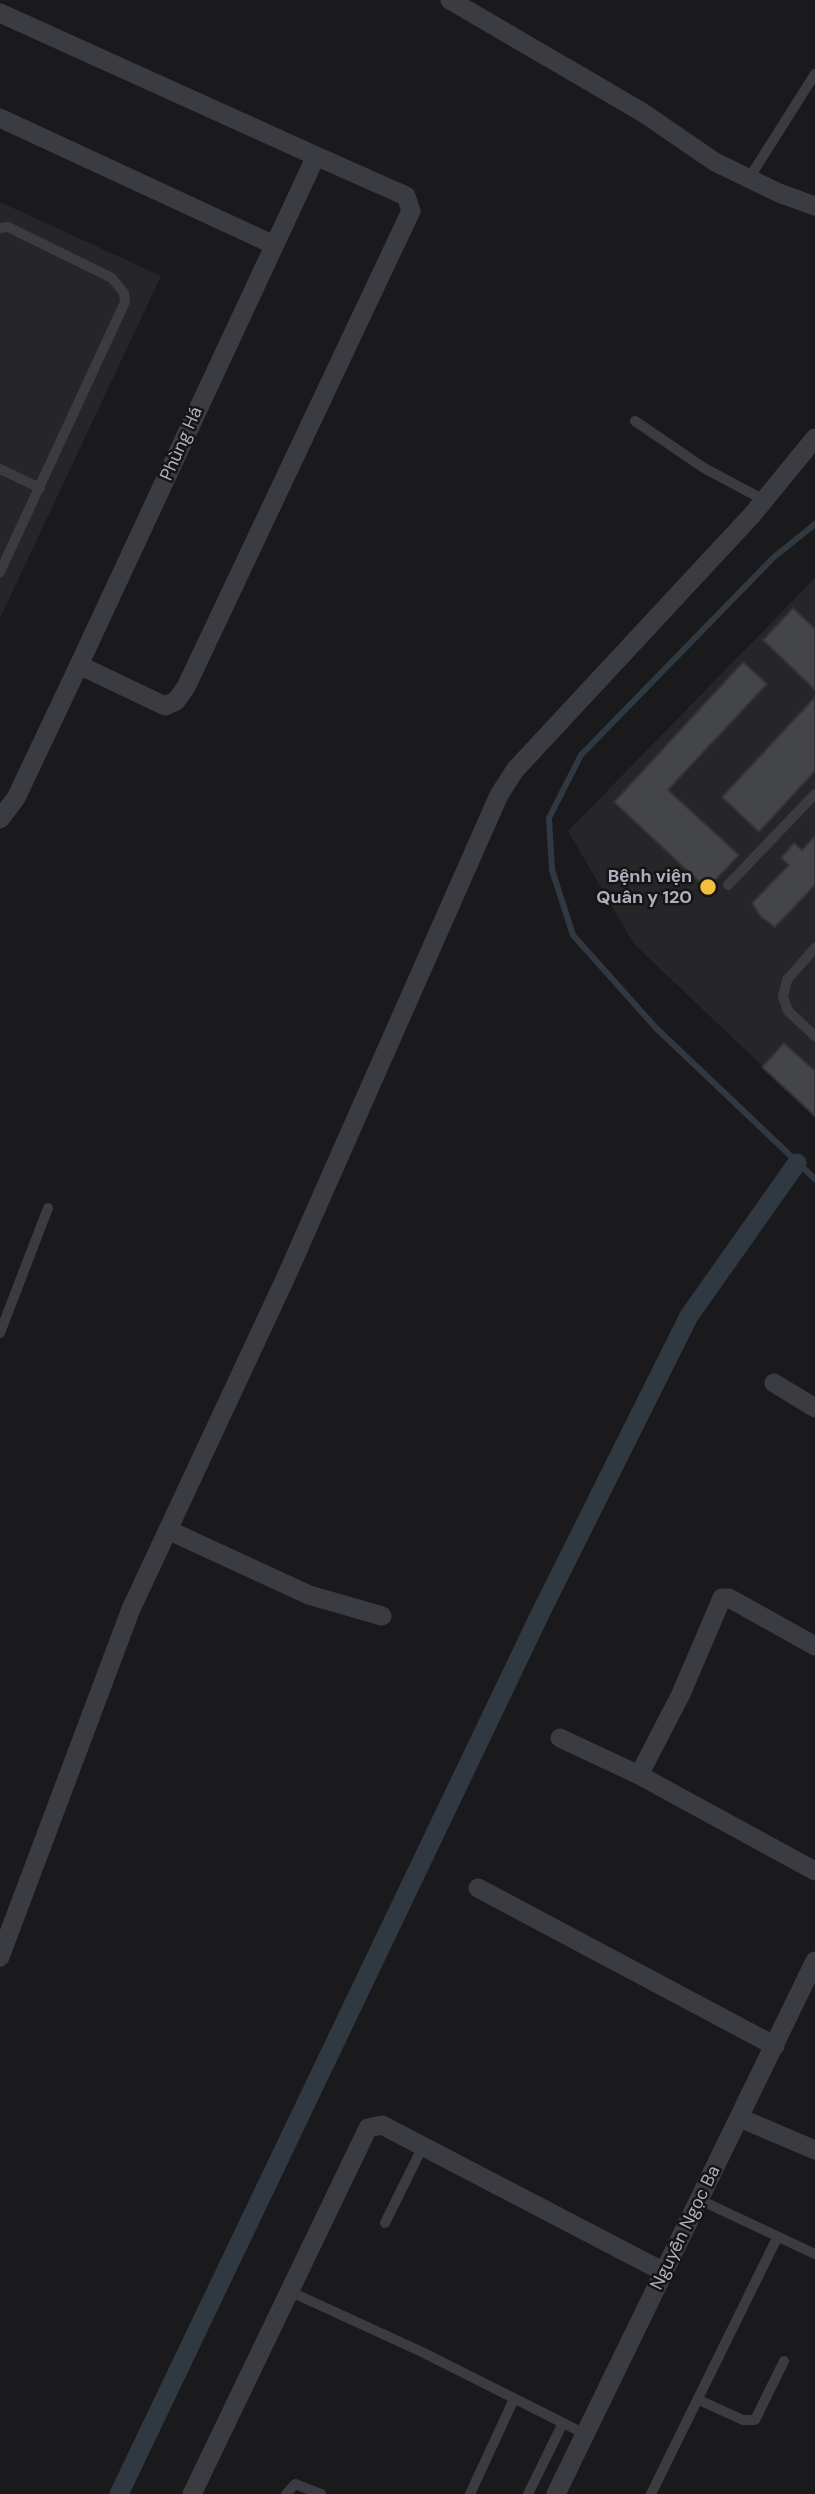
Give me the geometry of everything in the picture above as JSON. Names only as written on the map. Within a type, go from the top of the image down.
[{"type":"street","points":[[455,1],[642,112],[715,162],[748,180],[815,206]]},
{"type":"street","points":[[0,13],[406,196],[411,211],[186,687],[176,701],[165,706],[79,665]]},
{"type":"street","points":[[0,118],[272,244]]},
{"type":"street","name":"Phùng Há","points":[[0,819],[16,798],[272,244],[316,156]]},
{"type":"street","points":[[0,1957],[113,1652],[176,1533],[506,782],[764,500],[815,439]]},
{"type":"street","points":[[774,1382],[815,1408]]},
{"type":"street","points":[[176,1533],[203,1535],[283,1573]]},
{"type":"street","points":[[176,1533],[317,1598],[382,1616]]},
{"type":"street","points":[[639,1775],[681,1694],[722,1598],[729,1598],[815,1646]]},
{"type":"street","points":[[560,1738],[639,1775],[815,1871]]},
{"type":"street","points":[[478,1888],[775,2046]]},
{"type":"street","name":"Nguyễn Ngọc Ba","points":[[556,2494],[815,1961]]},
{"type":"street","points":[[740,2118],[815,2150]]},
{"type":"street","points":[[192,2494],[368,2129],[382,2125],[664,2272]]},
{"type":"lane","points":[[748,180],[815,75]]},
{"type":"lane","points":[[0,228],[8,228],[112,278],[124,293],[123,312],[0,572]]},
{"type":"lane","points":[[635,421],[704,468],[764,500]]},
{"type":"lane","points":[[0,469],[40,488]]},
{"type":"lane","points":[[729,885],[815,792]]},
{"type":"lane","points":[[815,948],[787,980],[783,997],[788,1011],[815,1036]]},
{"type":"lane","points":[[0,1333],[48,1208]]},
{"type":"lane","points":[[385,2223],[423,2146]]},
{"type":"lane","points":[[699,2200],[815,2254]]},
{"type":"lane","points":[[651,2494],[777,2238]]},
{"type":"lane","points":[[289,2291],[586,2434]]},
{"type":"lane","points":[[699,2400],[743,2420],[755,2420],[783,2361]]},
{"type":"lane","points":[[470,2494],[514,2399]]},
{"type":"lane","points":[[528,2494],[563,2423]]},
{"type":"lane","points":[[286,2494],[295,2484],[321,2494]]},
{"type":"shaded area","points":[[0,202],[161,276],[0,618]]},
{"type":"shaded area","name":"Bệnh viện Quân y 120","points":[[815,578],[815,1116],[634,944],[568,831]]},
{"type":"building","points":[[793,608],[815,629],[815,690],[763,640]]},
{"type":"building","points":[[743,662],[767,684],[668,790],[739,855],[707,889],[614,802]]},
{"type":"building","points":[[815,697],[815,771],[759,832],[722,797]]},
{"type":"building","points":[[815,836],[815,885],[775,927],[761,917],[752,903],[789,865],[781,858],[794,843],[802,850]]},
{"type":"building","points":[[784,1043],[815,1071],[815,1116],[762,1067]]},
{"type":"waterway","points":[[815,524],[773,558],[581,755],[549,818],[552,870],[573,935],[656,1028],[815,1179]]},
{"type":"waterway","points":[[119,2494],[542,1610],[689,1316],[797,1163]]},
{"type":"place","name":"Bệnh viện Quân y 120","points":[[708,887]]}]
